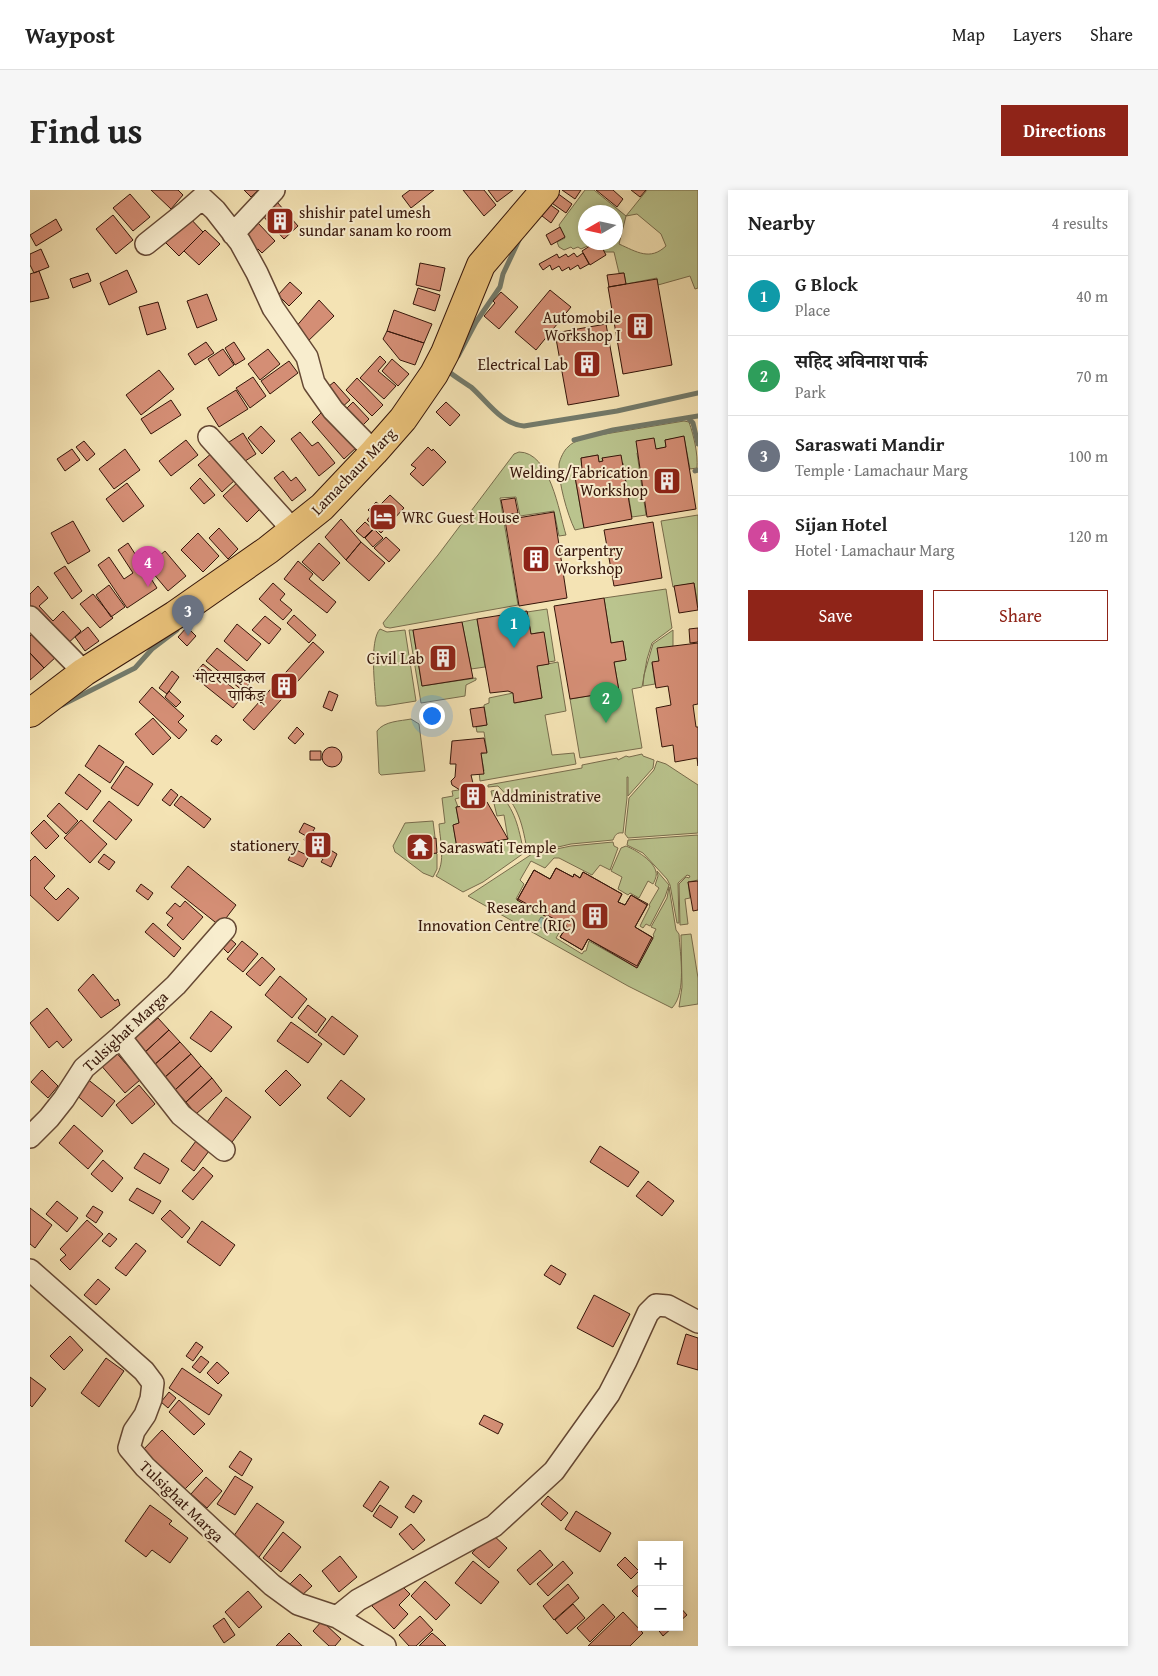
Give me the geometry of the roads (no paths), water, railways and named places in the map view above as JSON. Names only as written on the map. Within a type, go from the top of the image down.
[{"type":"main road","name":"Lamachaur Marg","points":[[30,712],[84,672],[218,585],[322,507],[402,419],[434,374],[445,354],[481,266],[545,190]]},
{"type":"street","points":[[233,234],[274,190]]},
{"type":"street","points":[[146,244],[202,198],[215,210],[240,242],[258,273],[273,308],[307,357],[314,383],[333,410],[374,452]]},
{"type":"street","points":[[209,437],[293,530]]},
{"type":"street","points":[[30,617],[84,672]]},
{"type":"street","name":"Tulsighat Marga","points":[[30,1137],[64,1099],[84,1068],[176,985],[225,930]]},
{"type":"street","points":[[120,1037],[181,1115],[224,1150]]},
{"type":"street","name":"Tulsighat Marga","points":[[30,1270],[104,1334],[144,1371],[153,1383],[151,1399],[145,1415],[134,1431],[129,1448],[146,1468],[272,1585],[298,1604],[337,1617],[385,1646]]},
{"type":"street","points":[[337,1617],[358,1600],[494,1526],[554,1471],[609,1394],[648,1313],[656,1305],[668,1306],[698,1322]]},
{"type":"waterway","points":[[458,356],[476,322],[500,287],[503,274],[519,240]]},
{"type":"waterway","points":[[448,371],[471,387],[501,416],[508,421],[524,426],[617,411],[698,393]]},
{"type":"waterway","points":[[574,440],[613,430],[698,416]]},
{"type":"waterway","points":[[688,418],[693,423],[698,444]]},
{"type":"waterway","points":[[62,705],[135,668],[152,649],[177,630]]},
{"type":"place","name":"shishir patel umesh sundar sanam ko room","points":[[280,221]]},
{"type":"place","name":"Automobile Workshop I","points":[[640,326]]},
{"type":"place","name":"Electrical Lab","points":[[587,364]]},
{"type":"place","name":"Welding/Fabrication Workshop","points":[[667,481]]},
{"type":"place","name":"WRC Guest House","points":[[383,517]]},
{"type":"place","name":"Carpentry Workshop","points":[[536,559]]},
{"type":"place","name":"Sijan Hotel","points":[[148,587]]},
{"type":"place","name":"Saraswati Mandir","points":[[188,636]]},
{"type":"place","name":"G Block","points":[[514,648]]},
{"type":"place","name":"Civil Lab","points":[[443,658]]},
{"type":"place","name":"मोटरसाइकल पार्किङ्","points":[[284,686]]},
{"type":"place","name":"सहिद अविनाश पार्क","points":[[606,723]]},
{"type":"place","name":"Addministrative","points":[[473,796]]},
{"type":"place","name":"stationery","points":[[318,845]]},
{"type":"place","name":"Saraswati Temple","points":[[420,847]]},
{"type":"place","name":"Research and Innovation Centre (RIC)","points":[[595,916]]}]
